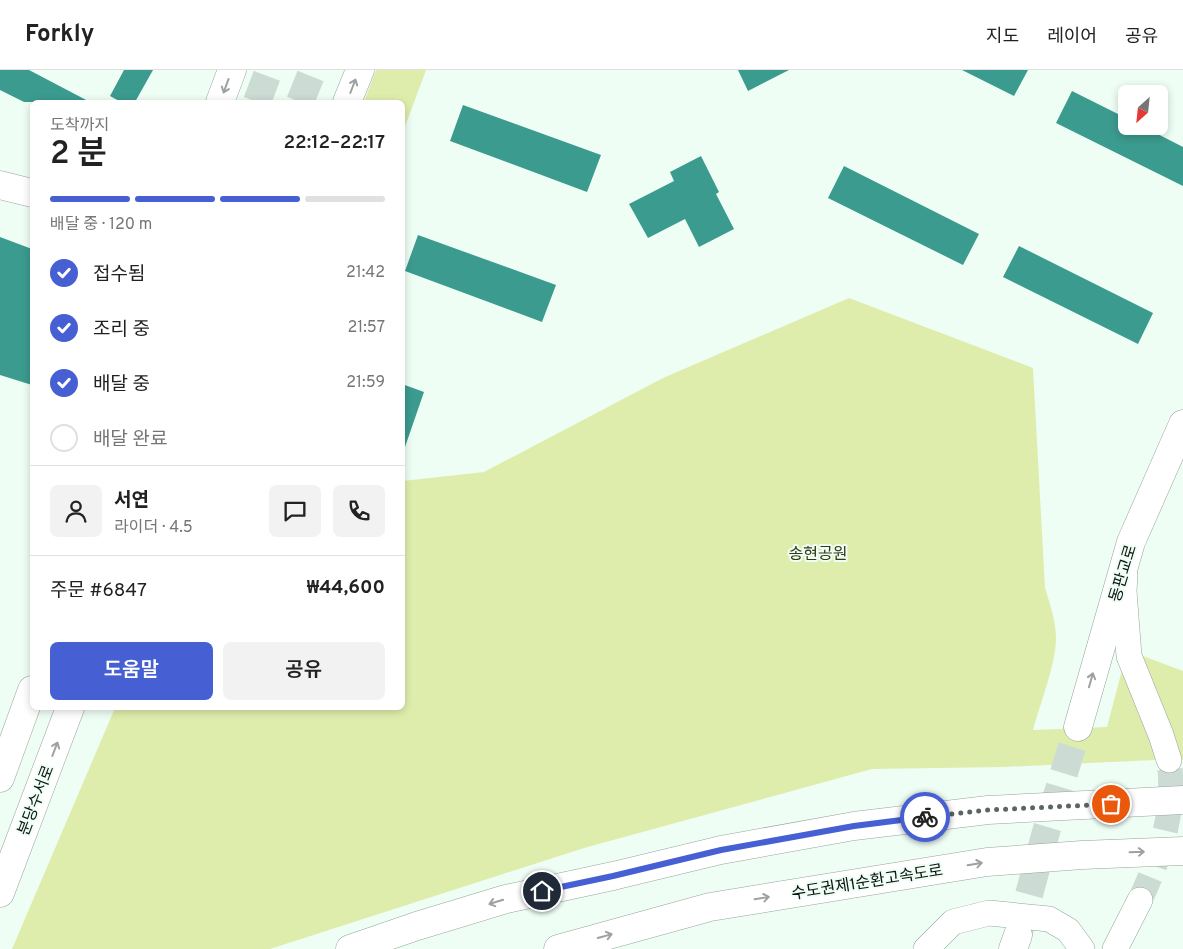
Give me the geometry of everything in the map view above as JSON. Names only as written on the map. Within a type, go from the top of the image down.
[{"type":"main road","points":[[221,100],[232,70]]},
{"type":"main road","points":[[348,100],[360,70]]},
{"type":"main road","points":[[0,185],[30,192]]},
{"type":"main road","name":"동판교로","points":[[1078,727],[1131,542],[1183,424]]},
{"type":"main road","points":[[0,778],[30,696]]},
{"type":"main road","name":"분당수서로","points":[[0,893],[69,710]]},
{"type":"main road","points":[[350,949],[506,899],[731,848],[854,826],[988,810],[1183,800]]},
{"type":"main road","name":"수도권제1순환고속도로","points":[[558,949],[710,907],[987,862],[1082,854],[1183,850]]},
{"type":"street","points":[[1131,542],[1126,566],[1124,591],[1129,656],[1169,760]]},
{"type":"street","points":[[1115,949],[1140,900]]},
{"type":"street","points":[[926,949],[953,922],[989,913],[1041,917],[1056,922],[1068,930],[1082,949]]},
{"type":"green space","points":[[376,70],[426,70],[405,127],[405,100],[365,100]]},
{"type":"green space","name":"송현공원","points":[[849,298],[1033,368],[1045,588],[1054,619],[1056,638],[1051,672],[1033,730],[1107,727],[1122,670],[1157,754],[1155,760],[1004,767],[872,769],[584,848],[270,949],[12,949],[114,710],[405,710],[405,481],[484,472],[663,378]]},
{"type":"green space","points":[[1135,653],[1183,671],[1183,760],[1176,760]]},
{"type":"building","points":[[0,70],[29,70],[86,100],[30,100],[30,102],[24,102],[0,90]]},
{"type":"building","points":[[124,70],[153,70],[136,100],[117,100],[110,96]]},
{"type":"building","points":[[738,70],[789,70],[748,91]]},
{"type":"building","points":[[962,70],[1028,70],[1014,96]]},
{"type":"building","points":[[1072,91],[1118,114],[1118,135],[1160,135],[1183,147],[1183,186],[1056,123]]},
{"type":"building","points":[[463,105],[601,155],[587,192],[450,141]]},
{"type":"building","points":[[701,156],[719,192],[716,194],[734,229],[699,247],[685,219],[648,238],[629,204],[674,181],[670,172]]},
{"type":"building","points":[[844,166],[979,234],[963,265],[828,198]]},
{"type":"building","points":[[418,235],[556,285],[542,322],[405,271]]},
{"type":"building","points":[[0,237],[30,248],[30,384],[0,375]]},
{"type":"building","points":[[1019,246],[1153,313],[1138,344],[1003,277]]},
{"type":"building","points":[[405,385],[424,392],[405,447]]},
{"type":"tunnel","points":[[258,100],[269,70]]},
{"type":"tunnel","points":[[301,100],[313,70]]},
{"type":"tunnel","points":[[1018,935],[1046,832],[1078,727]]},
{"type":"tunnel","points":[[1140,900],[1165,832],[1170,797],[1169,760]]},
{"type":"way so far","points":[[925,817],[988,810],[1111,804]]},
{"type":"route","points":[[542,891],[721,850],[854,826],[925,817]]}]
